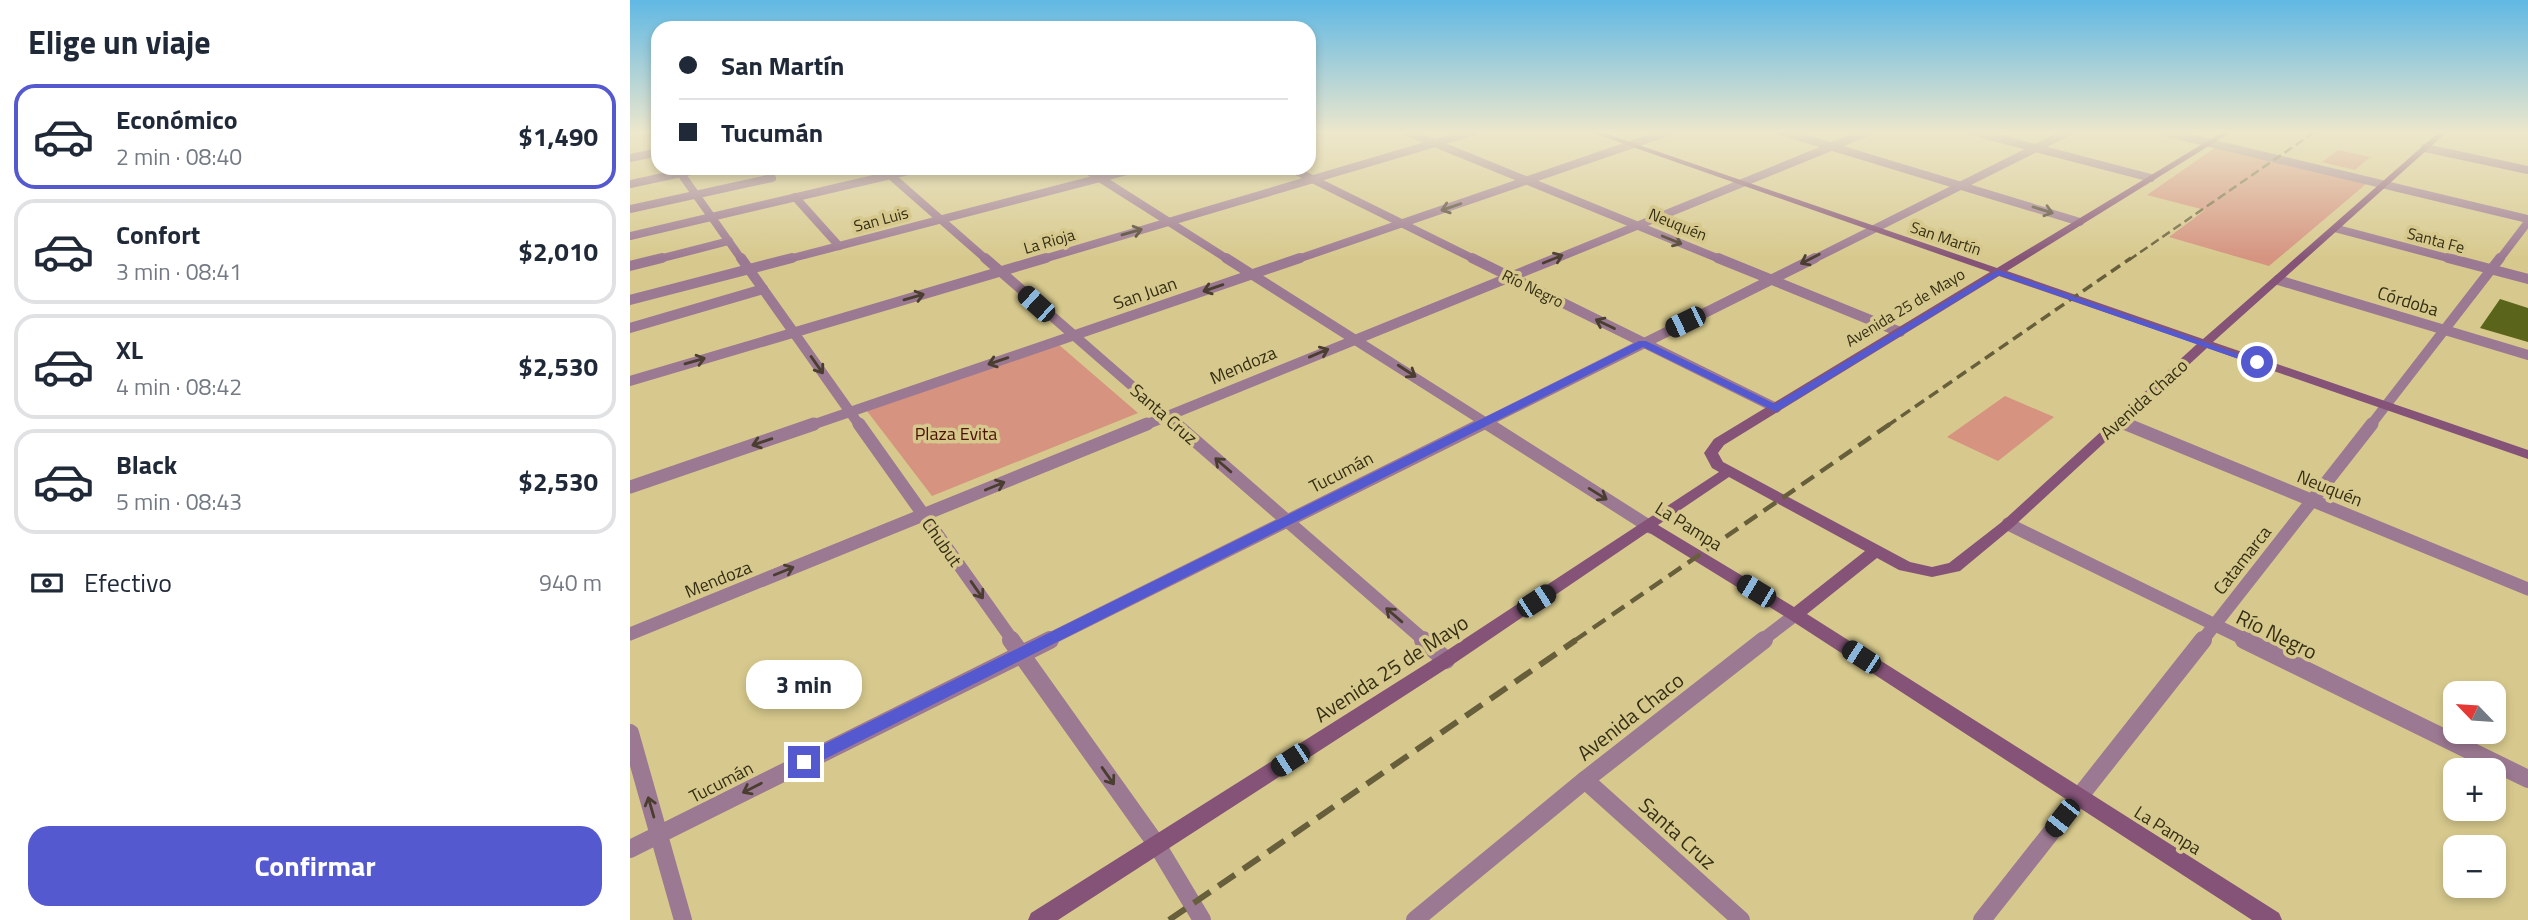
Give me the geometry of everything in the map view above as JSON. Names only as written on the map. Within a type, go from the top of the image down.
[{"type":"street","name":"La Rioja","points":[[630,381],[1330,174]]},
{"type":"street","name":"Neuquén","points":[[1510,174],[1899,332]]},
{"type":"street","name":"San Juan","points":[[630,487],[1543,174]]},
{"type":"street","name":"San Martín","points":[[1716,174],[2528,455]]},
{"type":"street","name":"Mendoza","points":[[630,634],[1763,174]]},
{"type":"street","points":[[1923,174],[2080,222]]},
{"type":"street","name":"Tucumán","points":[[630,849],[1982,174]]},
{"type":"street","points":[[2135,174],[2151,178]]},
{"type":"street","name":"Avenida 25 de Mayo","points":[[1039,920],[1650,527],[1729,471],[1717,465],[1711,453],[1719,442],[2158,174]]},
{"type":"street","points":[[2342,174],[2528,220]]},
{"type":"street","name":"Avenida Chaco","points":[[1415,920],[1585,780],[1876,551],[1905,566],[1931,572],[1954,567],[2008,524],[2205,344],[2338,229],[2395,174]]},
{"type":"street","points":[[630,184],[664,175]]},
{"type":"street","name":"Chubut","points":[[682,175],[1157,845],[1202,920]]},
{"type":"street","points":[[630,236],[890,175]]},
{"type":"street","name":"Santa Cruz","points":[[890,175],[938,220],[1446,660]]},
{"type":"street","name":"La Pampa","points":[[1095,175],[1650,527],[1795,615],[2271,920]]},
{"type":"street","name":"San Luis","points":[[630,300],[1112,175]]},
{"type":"street","name":"Río Negro","points":[[1305,175],[1776,408]]},
{"type":"street","points":[[630,209],[772,178]]},
{"type":"street","points":[[795,197],[838,246]]},
{"type":"street","name":"Catamarca","points":[[1982,920],[2313,500],[2442,329],[2493,270],[2528,220]]},
{"type":"street","name":"Santa Fe","points":[[2338,229],[2528,279]]},
{"type":"street","points":[[630,266],[729,241]]},
{"type":"street","name":"Córdoba","points":[[2278,280],[2528,355]]},
{"type":"street","points":[[630,328],[763,289]]},
{"type":"street","name":"Neuquén","points":[[2119,421],[2528,589]]},
{"type":"street","points":[[1729,471],[1876,551]]},
{"type":"street","name":"Río Negro","points":[[2008,524],[2528,779]]},
{"type":"street","points":[[630,733],[683,920]]},
{"type":"street","name":"Santa Cruz","points":[[1585,780],[1741,920]]},
{"type":"green space","points":[[2177,174],[2325,174],[2366,184],[2269,266],[2169,237],[2205,210],[2147,195]]},
{"type":"green space","name":"Plaza Evita","points":[[1058,344],[1138,413],[932,496],[867,411]]},
{"type":"green space","points":[[2005,396],[2054,417],[1998,461],[1947,437]]},
{"type":"building","points":[[2500,299],[2528,308],[2528,342],[2480,328]]},
{"type":"railway","points":[[2129,260],[2254,174]]},
{"type":"railway","points":[[1887,426],[2131,258]]},
{"type":"railway","points":[[1574,641],[1890,424]]},
{"type":"railway","points":[[1169,920],[1576,640]]},
{"type":"route","points":[[804,762],[1643,343],[1776,408],[1998,272],[2257,362]]}]
